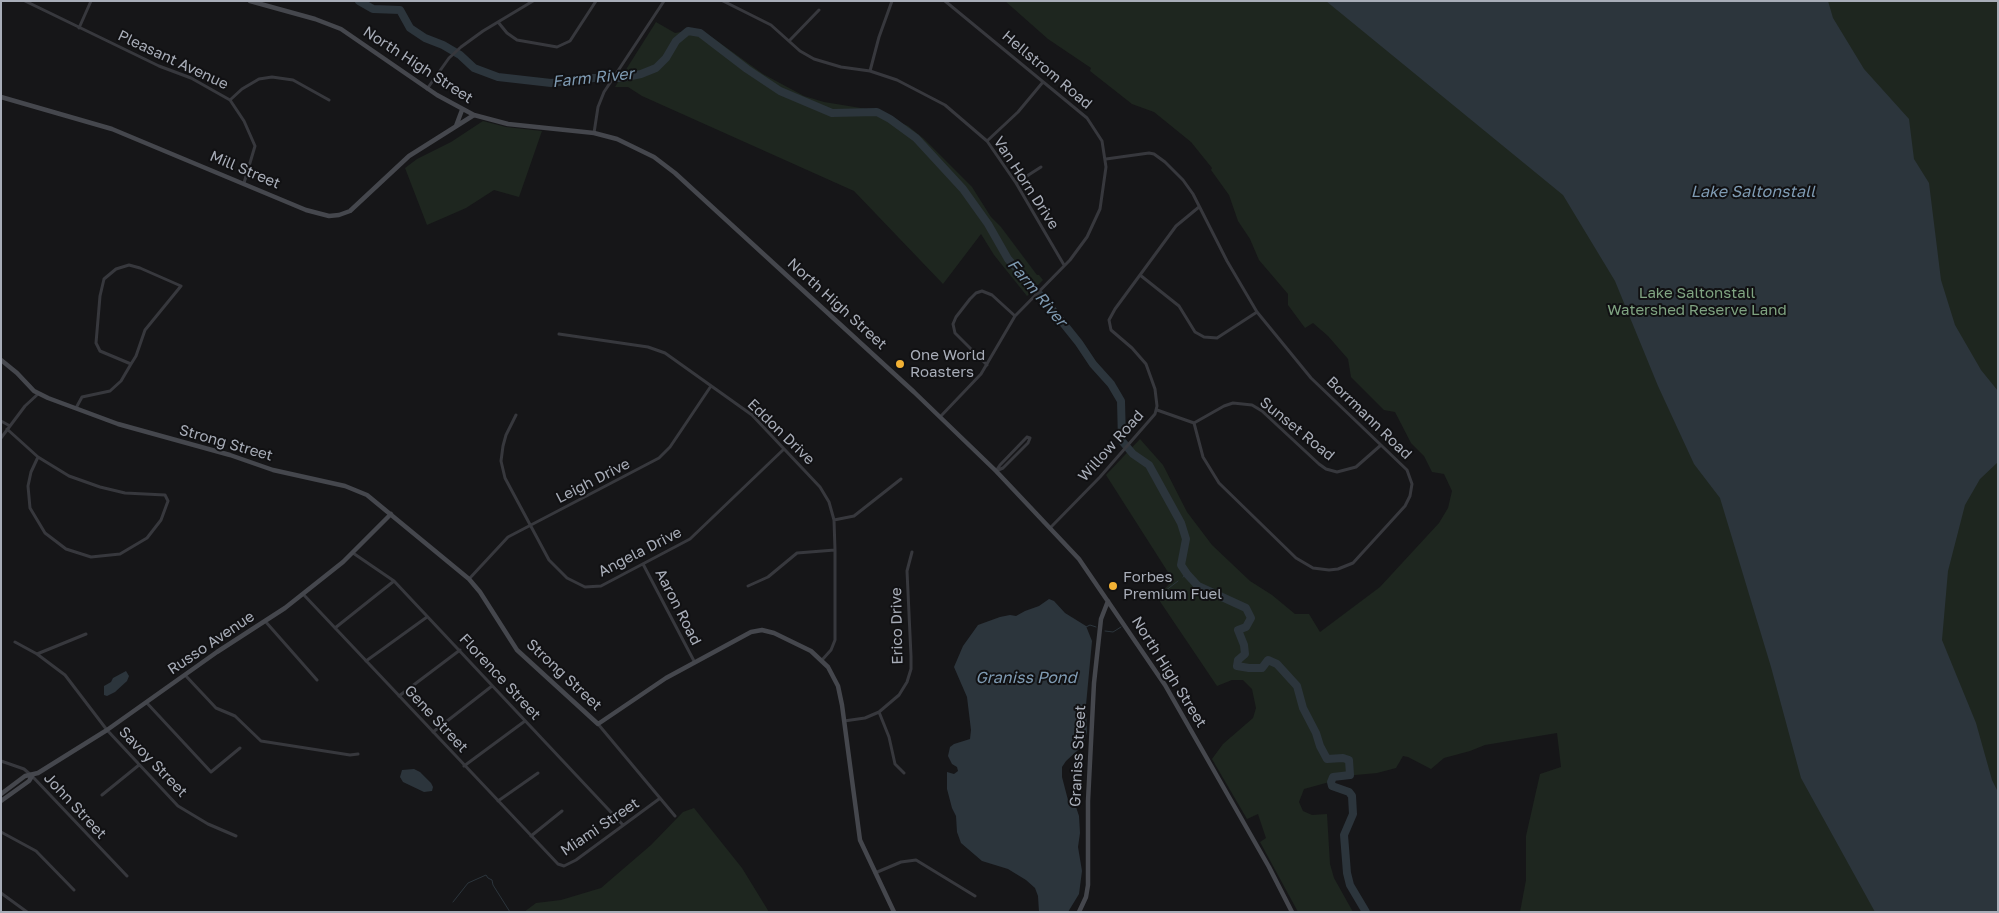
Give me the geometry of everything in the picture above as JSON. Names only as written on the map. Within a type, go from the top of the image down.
[{"type":"street","name":"Pleasant Avenue","points":[[25,1],[160,66],[191,78],[230,100],[244,121],[255,146],[244,183]]},
{"type":"street","points":[[79,28],[91,1]]},
{"type":"street","name":"North High Street","points":[[250,1],[315,19],[341,30],[428,89],[462,110],[474,115],[508,124],[594,133],[617,139],[633,145],[670,169],[862,343],[940,417],[996,471],[1079,559],[1165,685],[1269,866],[1292,912]]},
{"type":"street","points":[[428,89],[451,56],[461,47],[533,1]]},
{"type":"street","points":[[498,22],[507,33],[518,40],[557,48],[570,41],[596,1]]},
{"type":"street","points":[[594,133],[598,107],[607,87],[664,1]]},
{"type":"street","name":"Van Horn Drive","points":[[722,1],[759,17],[814,59],[870,71],[897,80],[945,105],[987,141],[1016,183],[1064,265]]},
{"type":"street","points":[[870,71],[879,37],[892,1]]},
{"type":"street","name":"Hellstrom Road","points":[[940,417],[976,380],[987,365],[1015,316],[1087,238],[1100,209],[1105,182],[1106,159],[1102,141],[1093,125],[1074,106],[945,1]]},
{"type":"street","points":[[790,40],[819,10]]},
{"type":"street","points":[[230,100],[242,89],[259,79],[272,77],[293,80],[329,100]]},
{"type":"street","points":[[987,141],[1018,112],[1043,82]]},
{"type":"street","name":"Mill Street","points":[[1,97],[112,129],[326,216],[339,215],[353,209],[409,156],[474,115]]},
{"type":"street","points":[[456,126],[462,110]]},
{"type":"street","name":"Borrmann Road","points":[[1106,159],[1149,153],[1159,157],[1183,180],[1227,261],[1258,312],[1311,378],[1408,470],[1412,484],[1408,502],[1353,563],[1338,569],[1321,570],[1307,565],[1296,558],[1219,483],[1203,457],[1194,423]]},
{"type":"street","points":[[1016,183],[1041,167]]},
{"type":"street","name":"Willow Road","points":[[1050,527],[1120,455],[1153,418],[1157,410],[1153,380],[1146,364],[1132,348],[1111,330],[1108,323],[1110,316],[1176,226],[1199,207]]},
{"type":"street","points":[[76,408],[82,397],[110,391],[121,381],[136,356],[145,330],[181,286],[129,265],[116,268],[104,279],[100,296],[96,343],[100,351],[131,364]]},
{"type":"street","points":[[1140,275],[1179,306],[1195,332],[1204,337],[1217,338],[1258,312]]},
{"type":"street","points":[[987,365],[955,333],[953,324],[956,317],[970,299],[976,293],[982,291],[992,295],[1015,316]]},
{"type":"street","name":"Eddon Drive","points":[[559,334],[655,349],[665,354],[752,415],[820,487],[829,502],[834,520],[835,550],[835,640],[831,650],[822,660]]},
{"type":"street","points":[[1,360],[38,394],[25,406],[1,438]]},
{"type":"street","name":"Leigh Drive","points":[[469,579],[503,541],[659,458],[670,447],[711,386]]},
{"type":"street","name":"Strong Street","points":[[38,394],[118,424],[273,470],[353,488],[367,495],[469,579],[480,592],[517,650],[598,724],[602,719],[657,684],[745,634],[762,630],[774,633],[811,651],[822,660],[838,686],[859,835],[894,912]]},
{"type":"street","name":"Sunset Road","points":[[1194,423],[1233,403],[1252,405],[1262,411],[1319,464],[1326,469],[1337,472],[1356,468],[1381,445]]},
{"type":"street","points":[[1157,410],[1194,423]]},
{"type":"street","name":"Angela Drive","points":[[516,415],[504,440],[502,467],[505,478],[548,560],[567,578],[580,586],[591,588],[601,586],[690,539],[784,449]]},
{"type":"street","points":[[1,421],[38,457],[69,476],[100,487],[125,493],[165,495],[168,502],[161,520],[147,538],[120,554],[91,557],[66,549],[45,533],[30,508],[28,486],[31,472],[38,457]]},
{"type":"street","points":[[1029,437],[1028,443],[1003,468],[996,471],[1024,439],[1029,437]]},
{"type":"street","points":[[834,520],[854,516],[901,479]]},
{"type":"street","name":"Russo Avenue","points":[[1,801],[29,781],[32,776],[107,730],[303,594],[353,553],[391,514]]},
{"type":"street","points":[[748,586],[768,577],[797,553],[835,550]]},
{"type":"street","name":"Erico Drive","points":[[844,721],[865,718],[880,712],[899,695],[907,682],[910,669],[907,571],[912,552]]},
{"type":"street","name":"Florence Street","points":[[353,553],[394,581],[623,825]]},
{"type":"street","name":"Aaron Road","points":[[643,564],[694,662]]},
{"type":"street","points":[[335,628],[394,581]]},
{"type":"street","name":"Gene Street","points":[[303,594],[552,859]]},
{"type":"street","name":"Graniss Street","points":[[1081,911],[1086,898],[1089,878],[1089,793],[1094,677],[1101,619],[1108,601]]},
{"type":"street","points":[[366,661],[427,617]]},
{"type":"street","points":[[265,621],[317,680]]},
{"type":"street","points":[[38,654],[86,634]]},
{"type":"street","name":"Savoy Street","points":[[15,642],[38,654],[65,675],[107,730],[178,806],[208,824],[236,836]]},
{"type":"street","points":[[400,696],[460,650]]},
{"type":"street","points":[[184,675],[216,708],[235,716],[261,741],[350,755],[358,754]]},
{"type":"street","points":[[433,732],[492,686]]},
{"type":"street","points":[[146,702],[208,770],[212,772],[240,748]]},
{"type":"street","points":[[880,712],[889,737],[895,764],[904,773]]},
{"type":"street","points":[[464,766],[524,721]]},
{"type":"street","points":[[598,724],[675,816]]},
{"type":"street","name":"John Street","points":[[1,761],[20,768],[32,776],[127,876]]},
{"type":"street","points":[[102,795],[139,765]]},
{"type":"street","points":[[498,801],[538,773]]},
{"type":"street","name":"Russo Avenue","points":[[1,794],[25,776],[32,776]]},
{"type":"street","name":"Miami Street","points":[[552,859],[560,865],[568,864],[659,798]]},
{"type":"street","points":[[531,836],[562,811]]},
{"type":"street","points":[[1,832],[36,852],[74,890]]},
{"type":"street","points":[[875,873],[901,862],[916,860],[926,864],[975,896]]},
{"type":"street","points":[[1,893],[26,912]]},
{"type":"green space","name":"Lake Saltonstall Watershed Reserve Land","points":[[1005,1],[1998,1],[1998,912],[1520,912],[1526,880],[1526,836],[1540,774],[1561,767],[1557,733],[1485,745],[1444,758],[1431,769],[1403,756],[1396,768],[1377,773],[1355,775],[1304,789],[1299,802],[1303,811],[1312,815],[1327,814],[1330,864],[1334,878],[1353,912],[1298,912],[1260,842],[1266,838],[1258,814],[1247,819],[1212,759],[1223,744],[1253,718],[1256,708],[1252,689],[1243,680],[1232,680],[1217,686],[1157,597],[1173,580],[1106,475],[1140,439],[1163,465],[1187,512],[1212,545],[1250,581],[1272,595],[1295,614],[1309,614],[1320,632],[1380,587],[1439,523],[1448,508],[1452,491],[1444,474],[1432,472],[1424,456],[1411,443],[1395,412],[1384,410],[1351,377],[1348,359],[1328,336],[1313,323],[1305,328],[1288,305],[1288,294],[1259,260],[1250,239],[1238,221],[1229,195],[1211,170],[1212,168],[1191,142],[1154,112],[1132,104],[1090,71],[1091,68],[1048,39]]},
{"type":"green space","points":[[656,22],[675,33],[691,30],[709,35],[763,74],[804,96],[824,102],[873,110],[908,126],[923,138],[972,187],[991,217],[1043,280],[1027,296],[994,255],[981,234],[943,284],[854,191],[642,96],[628,87],[615,87]]},
{"type":"green space","points":[[483,121],[506,127],[542,131],[519,197],[494,190],[466,208],[427,225],[405,168],[417,159],[451,142]]},
{"type":"green space","points":[[694,808],[742,868],[769,912],[524,912],[536,903],[561,900],[601,888],[651,845],[683,812]]},
{"type":"water","name":"Lake Saltonstall","points":[[1326,1],[1828,1],[1833,18],[1864,69],[1909,119],[1914,159],[1929,183],[1941,280],[1955,325],[1981,370],[1998,391],[1998,462],[1980,479],[1965,505],[1948,571],[1942,640],[1976,723],[1992,780],[1998,792],[1998,912],[1875,912],[1801,778],[1771,667],[1720,498],[1694,464],[1658,386],[1615,281],[1563,195]]},
{"type":"water","name":"Graniss Pond","points":[[1049,599],[1054,601],[1065,613],[1086,626],[1092,641],[1086,705],[1087,732],[1082,749],[1078,750],[1062,767],[1062,777],[1068,800],[1076,807],[1079,816],[1080,833],[1078,847],[1082,871],[1079,894],[1068,912],[1039,912],[1038,896],[1035,888],[1026,880],[1008,869],[982,861],[961,843],[957,832],[956,816],[947,789],[947,772],[954,774],[958,771],[948,756],[950,747],[970,739],[971,730],[967,697],[954,667],[963,646],[978,625],[1000,617],[1016,616],[1039,606]]},
{"type":"water","points":[[126,671],[129,676],[127,681],[115,692],[107,696],[104,695],[104,686],[111,682],[113,678]]},
{"type":"water","points":[[414,769],[431,783],[432,791],[424,792],[403,782],[400,777],[402,770]]},
{"type":"waterway","name":"Farm River","points":[[359,1],[373,9],[400,10],[410,28],[425,38],[443,45],[460,55],[474,68],[498,77],[551,83],[594,78],[622,78],[641,74],[656,68],[666,58],[676,41],[688,31],[700,33],[747,69],[780,91],[832,113],[877,112],[916,138],[963,189],[988,224],[1008,259],[1047,303],[1093,364],[1111,384],[1121,401],[1122,441],[1133,454],[1149,465],[1181,523],[1186,539],[1181,565],[1198,586],[1246,608],[1251,618],[1246,627],[1238,630],[1244,645],[1245,654],[1238,660],[1237,666],[1262,668],[1268,660],[1277,664],[1297,686],[1303,708],[1327,759],[1343,758],[1349,760],[1350,775],[1333,777],[1331,782],[1332,786],[1349,792],[1352,796],[1353,814],[1344,835],[1347,873],[1350,885],[1366,912]]},
{"type":"waterway","name":"Farm River","points":[[1183,577],[1187,574]]},
{"type":"waterway","points":[[1161,594],[1178,581]]},
{"type":"waterway","points":[[1086,627],[1090,625],[1096,627]]},
{"type":"waterway","points":[[1105,631],[1113,632],[1121,627]]},
{"type":"waterway","points":[[453,902],[468,883],[486,875],[492,880],[493,885],[510,912]]},
{"type":"place","name":"One World Roasters","points":[[900,364]]},
{"type":"place","name":"Forbes Premium Fuel","points":[[1113,586]]}]
